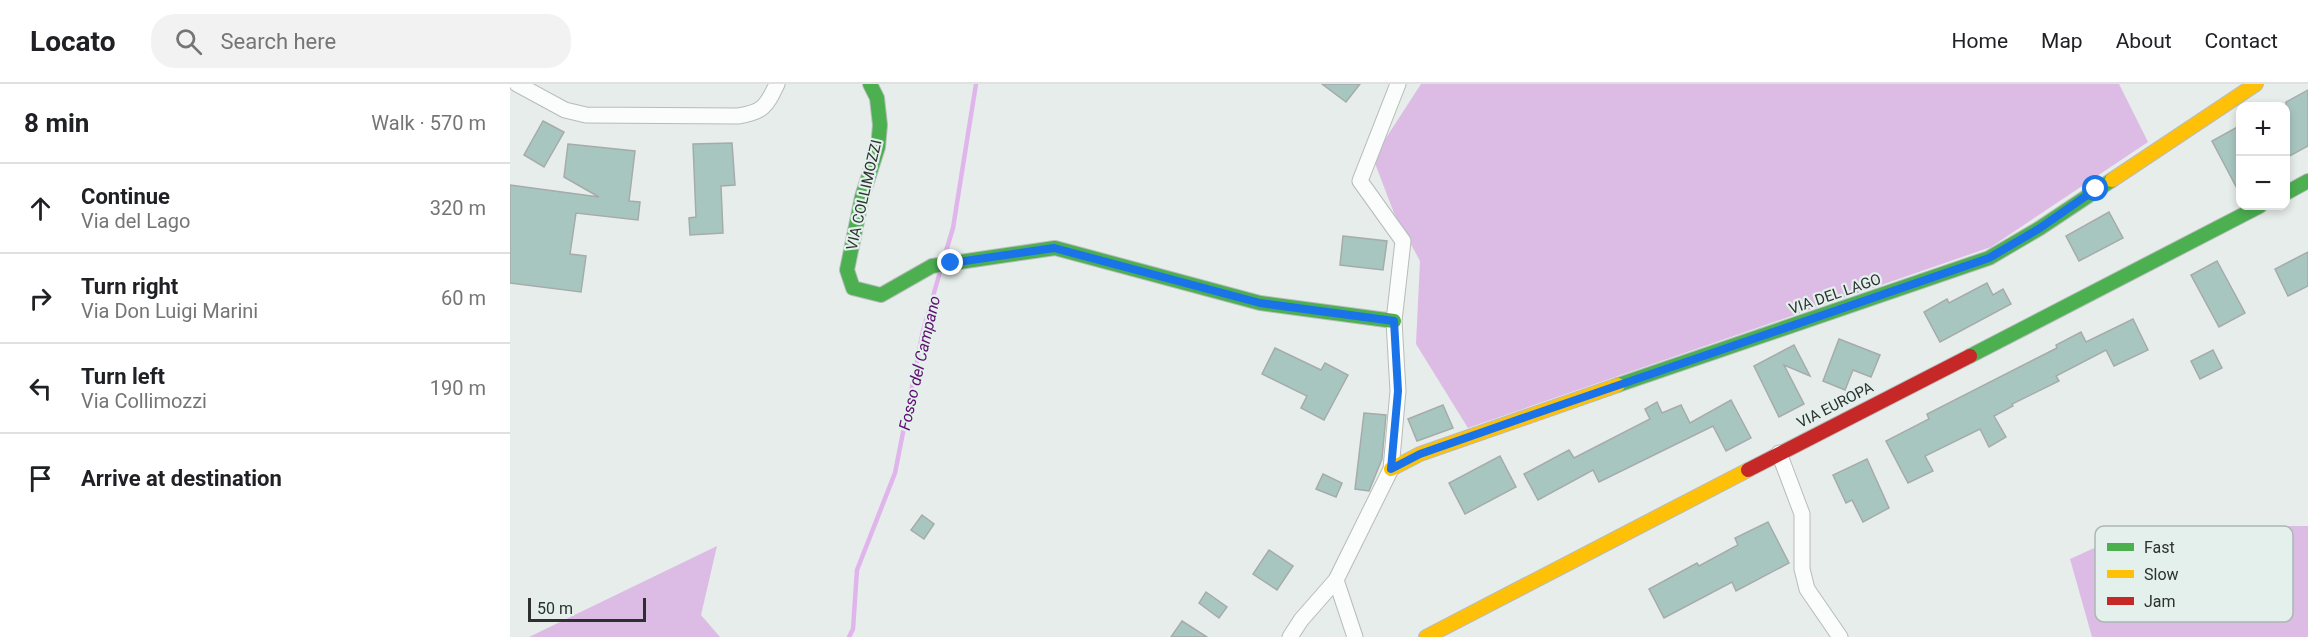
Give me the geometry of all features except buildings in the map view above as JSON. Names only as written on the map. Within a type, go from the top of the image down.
[{"type":"street","points":[[517,84],[565,110],[586,115],[738,116],[757,113],[770,100],[777,84]]},
{"type":"street","name":"VIA COLLIMOZZI","points":[[870,84],[877,98],[880,124],[878,147],[862,197],[847,270],[853,288],[881,295],[932,266],[1054,248],[1260,303],[1394,321]]},
{"type":"street","points":[[1290,637],[1301,620],[1336,580],[1391,469],[1398,391],[1394,321],[1403,241],[1360,181],[1398,84]]},
{"type":"street","name":"VIA DEL LAGO","points":[[1391,469],[1420,454],[1989,258],[2040,228],[2256,84]]},
{"type":"street","points":[[2290,191],[2308,181]]},
{"type":"street","name":"VIA EUROPA","points":[[1426,637],[2252,210]]},
{"type":"street","points":[[1779,453],[1802,514],[1802,569],[1807,589],[1839,637]]},
{"type":"street","points":[[1336,580],[1355,637]]},
{"type":"shaded area","points":[[1421,84],[2119,84],[2148,142],[1991,247],[1468,428],[1416,344],[1420,261],[1394,213],[1373,158]]},
{"type":"shaded area","points":[[2293,526],[2308,526],[2308,637],[2092,637],[2070,559],[2095,548],[2095,622],[2293,622]]},
{"type":"shaded area","points":[[717,546],[701,615],[720,637],[529,637]]},
{"type":"waterway","name":"Fosso del Campano","points":[[944,258],[953,228],[976,84]]},
{"type":"waterway","name":"Fosso del Campano","points":[[849,637],[853,629],[857,570],[895,473],[923,331],[940,272]]},
{"type":"traffic: fast","points":[[870,84],[877,98],[880,125],[878,147],[862,197],[847,270],[853,288],[881,295],[932,266],[1055,248],[1260,303],[1394,321]]},
{"type":"traffic: fast","points":[[1618,385],[1989,258],[2040,228],[2112,180]]},
{"type":"traffic: fast","points":[[2290,191],[2308,181]]},
{"type":"traffic: fast","points":[[1970,356],[2252,210]]},
{"type":"traffic: slow","points":[[2112,180],[2256,84]]},
{"type":"traffic: slow","points":[[1391,469],[1420,454],[1618,385]]},
{"type":"traffic: slow","points":[[1426,637],[1748,470]]},
{"type":"traffic: jam","points":[[1748,470],[1970,356]]},
{"type":"route","points":[[951,263],[1054,248],[1260,303],[1394,321],[1398,391],[1391,469],[1420,454],[1989,258],[2040,228],[2096,189]]}]
